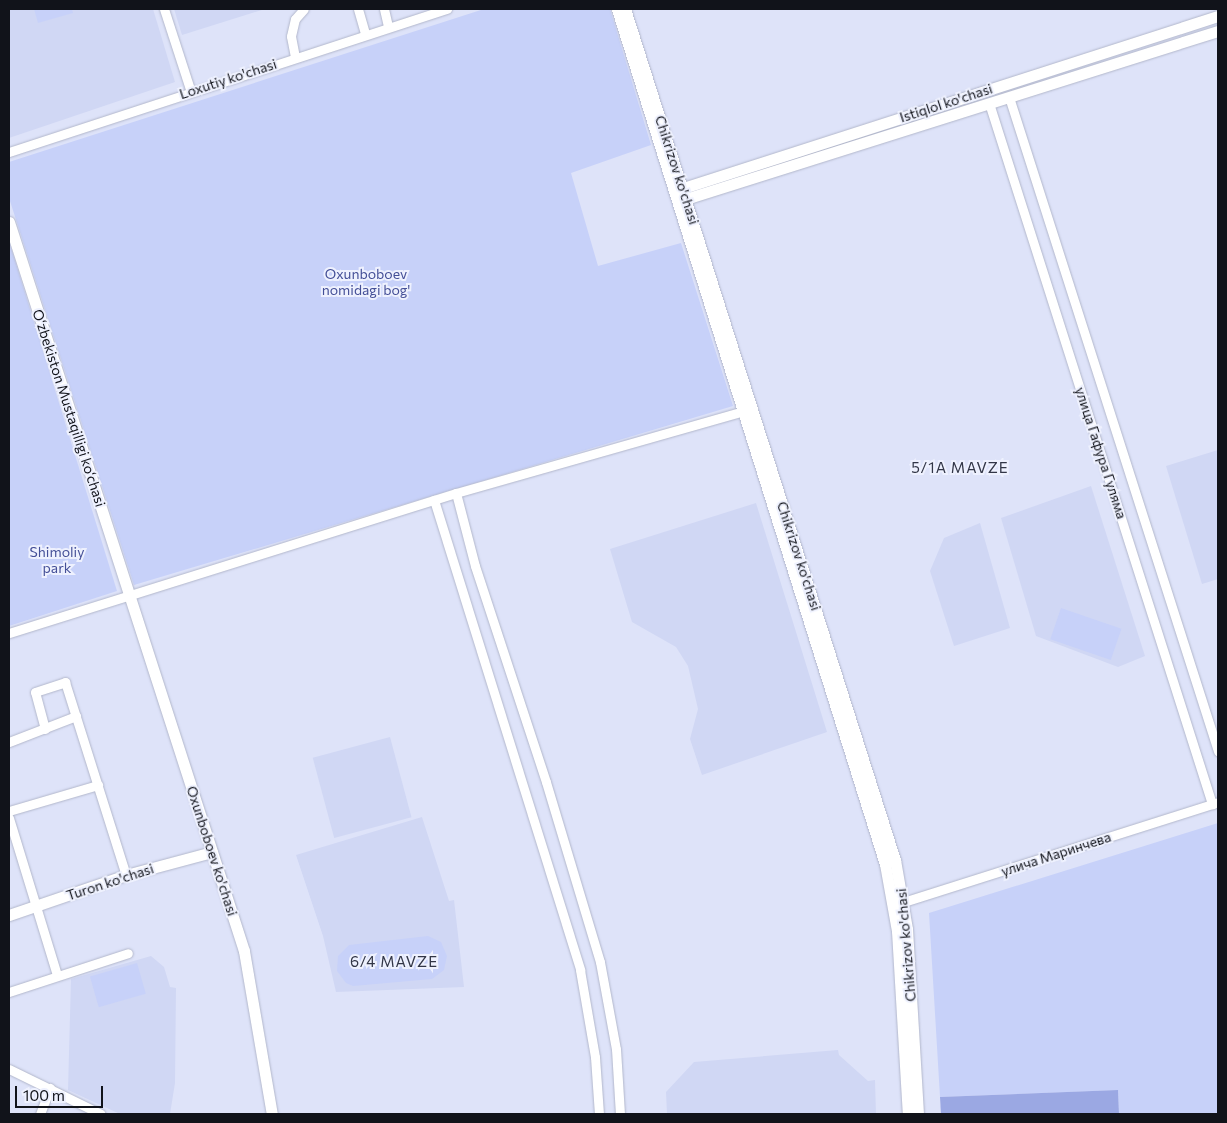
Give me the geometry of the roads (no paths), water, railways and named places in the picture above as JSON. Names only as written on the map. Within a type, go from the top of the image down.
[{"type":"main road","name":"Chikrizov ko'chasi","points":[[617,9],[680,195]]},
{"type":"main road","name":"Chikrizov ko'chasi","points":[[625,9],[691,230],[895,860],[918,1114]]},
{"type":"main road","name":"Istiqlol ko'chasi","points":[[680,195],[1040,73],[1218,16]]},
{"type":"main road","name":"Istiqlol ko'chasi","points":[[680,195],[1009,97],[1218,31]]},
{"type":"main road","points":[[1040,73],[1043,85]]},
{"type":"main road","name":"O‘zbekiston Mustaqilligi ko‘chasi","points":[[9,222],[129,594]]},
{"type":"main road","name":"Chikrizov ko'chasi","points":[[691,230],[743,411],[899,904],[908,1114]]},
{"type":"main road","name":"Oxunboboev ko'chasi","points":[[129,594],[244,951],[272,1114]]},
{"type":"main road","name":"Turon ko'chasi","points":[[9,915],[126,875],[212,852]]},
{"type":"street","points":[[164,9],[190,92]]},
{"type":"street","points":[[295,57],[291,36],[295,19],[304,9]]},
{"type":"street","points":[[358,9],[365,34]]},
{"type":"street","points":[[384,9],[388,26]]},
{"type":"street","name":"Loxutiy ko'chasi","points":[[9,152],[388,26],[447,9]]},
{"type":"street","points":[[1009,97],[1218,751]]},
{"type":"street","name":"улица Гафура Гуляма","points":[[989,103],[1215,803]]},
{"type":"street","points":[[9,634],[129,594],[456,493],[743,411]]},
{"type":"street","points":[[456,493],[475,566],[546,782],[600,962],[616,1049],[620,1114]]},
{"type":"street","points":[[434,500],[580,970],[595,1056],[599,1114]]},
{"type":"street","points":[[45,729],[35,692],[65,682],[126,875]]},
{"type":"street","points":[[9,742],[76,716]]},
{"type":"street","points":[[9,811],[98,785]]},
{"type":"street","name":"улича Маринчева","points":[[899,904],[1215,803]]},
{"type":"street","points":[[9,818],[13,845],[36,907],[57,975]]},
{"type":"street","points":[[9,992],[128,953]]},
{"type":"street","points":[[9,1069],[101,1114]]},
{"type":"street","points":[[40,1114],[50,1088]]},
{"type":"district","name":"5/1A MAVZE","points":[[960,468]]},
{"type":"district","name":"6/4 MAVZE","points":[[394,962]]},
{"type":"park label","name":"Oxunboboev nomidagi bog'","points":[[366,282]]},
{"type":"park label","name":"Shimoliy park","points":[[57,560]]}]
